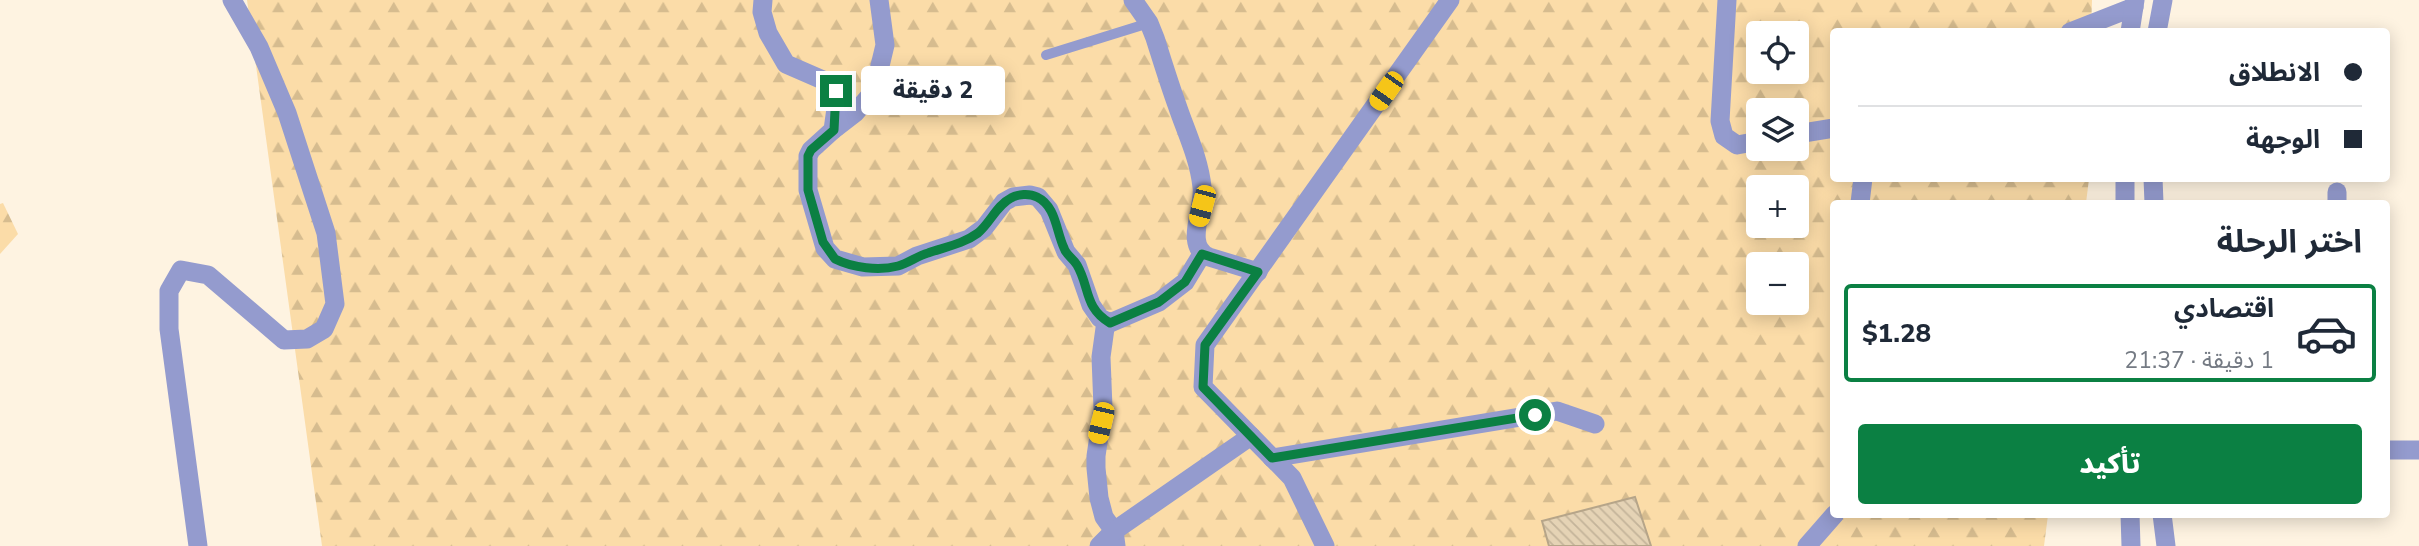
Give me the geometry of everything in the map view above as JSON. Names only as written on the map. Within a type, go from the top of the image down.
[{"type":"street","points":[[198,546],[169,329],[169,291],[181,270],[208,275],[284,340],[307,339],[324,329],[335,304],[326,233],[287,113],[259,47],[232,0]]},
{"type":"street","points":[[763,0],[762,12],[768,33],[786,64],[832,84],[836,91],[834,130]]},
{"type":"street","points":[[879,0],[886,45],[874,91],[855,113],[811,150],[808,156],[808,190],[823,242],[835,259],[863,267],[898,266],[917,256],[969,239],[984,228],[1004,202],[1013,197],[1030,195],[1044,202],[1055,218],[1062,245],[1077,265],[1091,305],[1100,318],[1110,323],[1159,302],[1185,282],[1202,254]]},
{"type":"street","points":[[1133,0],[1149,23],[1201,178],[1202,206],[1196,240],[1202,254],[1258,272]]},
{"type":"street","points":[[1325,546],[1292,478],[1203,387],[1205,345],[1450,0]]},
{"type":"street","points":[[1727,0],[1720,121],[1724,136],[1737,145],[1746,143]]},
{"type":"street","points":[[2158,28],[2163,0]]},
{"type":"street","points":[[2079,28],[2135,3]]},
{"type":"street","points":[[2131,28],[2135,3]]},
{"type":"street","points":[[1809,132],[1830,129]]},
{"type":"street","points":[[1860,200],[1863,182]]},
{"type":"street","points":[[2125,182],[2125,200]]},
{"type":"street","points":[[2153,182],[2154,200]]},
{"type":"street","points":[[1106,321],[1101,357],[1103,408],[1096,468],[1104,517],[1115,538]]},
{"type":"street","points":[[1272,458],[1557,411],[1595,424]]},
{"type":"street","points":[[1099,546],[1115,538],[1251,436]]},
{"type":"street","points":[[2390,450],[2419,450]]},
{"type":"street","points":[[1807,546],[1832,518]]},
{"type":"street","points":[[2130,518],[2131,546]]},
{"type":"street","points":[[2162,518],[2166,546]]},
{"type":"lane","points":[[1046,55],[1149,23]]},
{"type":"green space","points":[[247,0],[2092,0],[2091,28],[1830,28],[1830,182],[2089,182],[2086,200],[1830,200],[1830,518],[2048,518],[2044,546],[322,546]]},
{"type":"green space","points":[[3,203],[18,234],[0,254],[0,204]]},
{"type":"building","points":[[1635,497],[1651,546],[1549,546],[1542,521]]},
{"type":"route","points":[[836,91],[834,130],[818,142],[808,156],[808,190],[825,248],[841,262],[876,268],[898,266],[917,256],[969,239],[984,228],[1004,202],[1020,195],[1030,195],[1044,202],[1055,218],[1062,245],[1077,265],[1095,313],[1110,323],[1159,302],[1185,282],[1202,254],[1258,272],[1205,345],[1203,387],[1272,458],[1535,415]]}]
